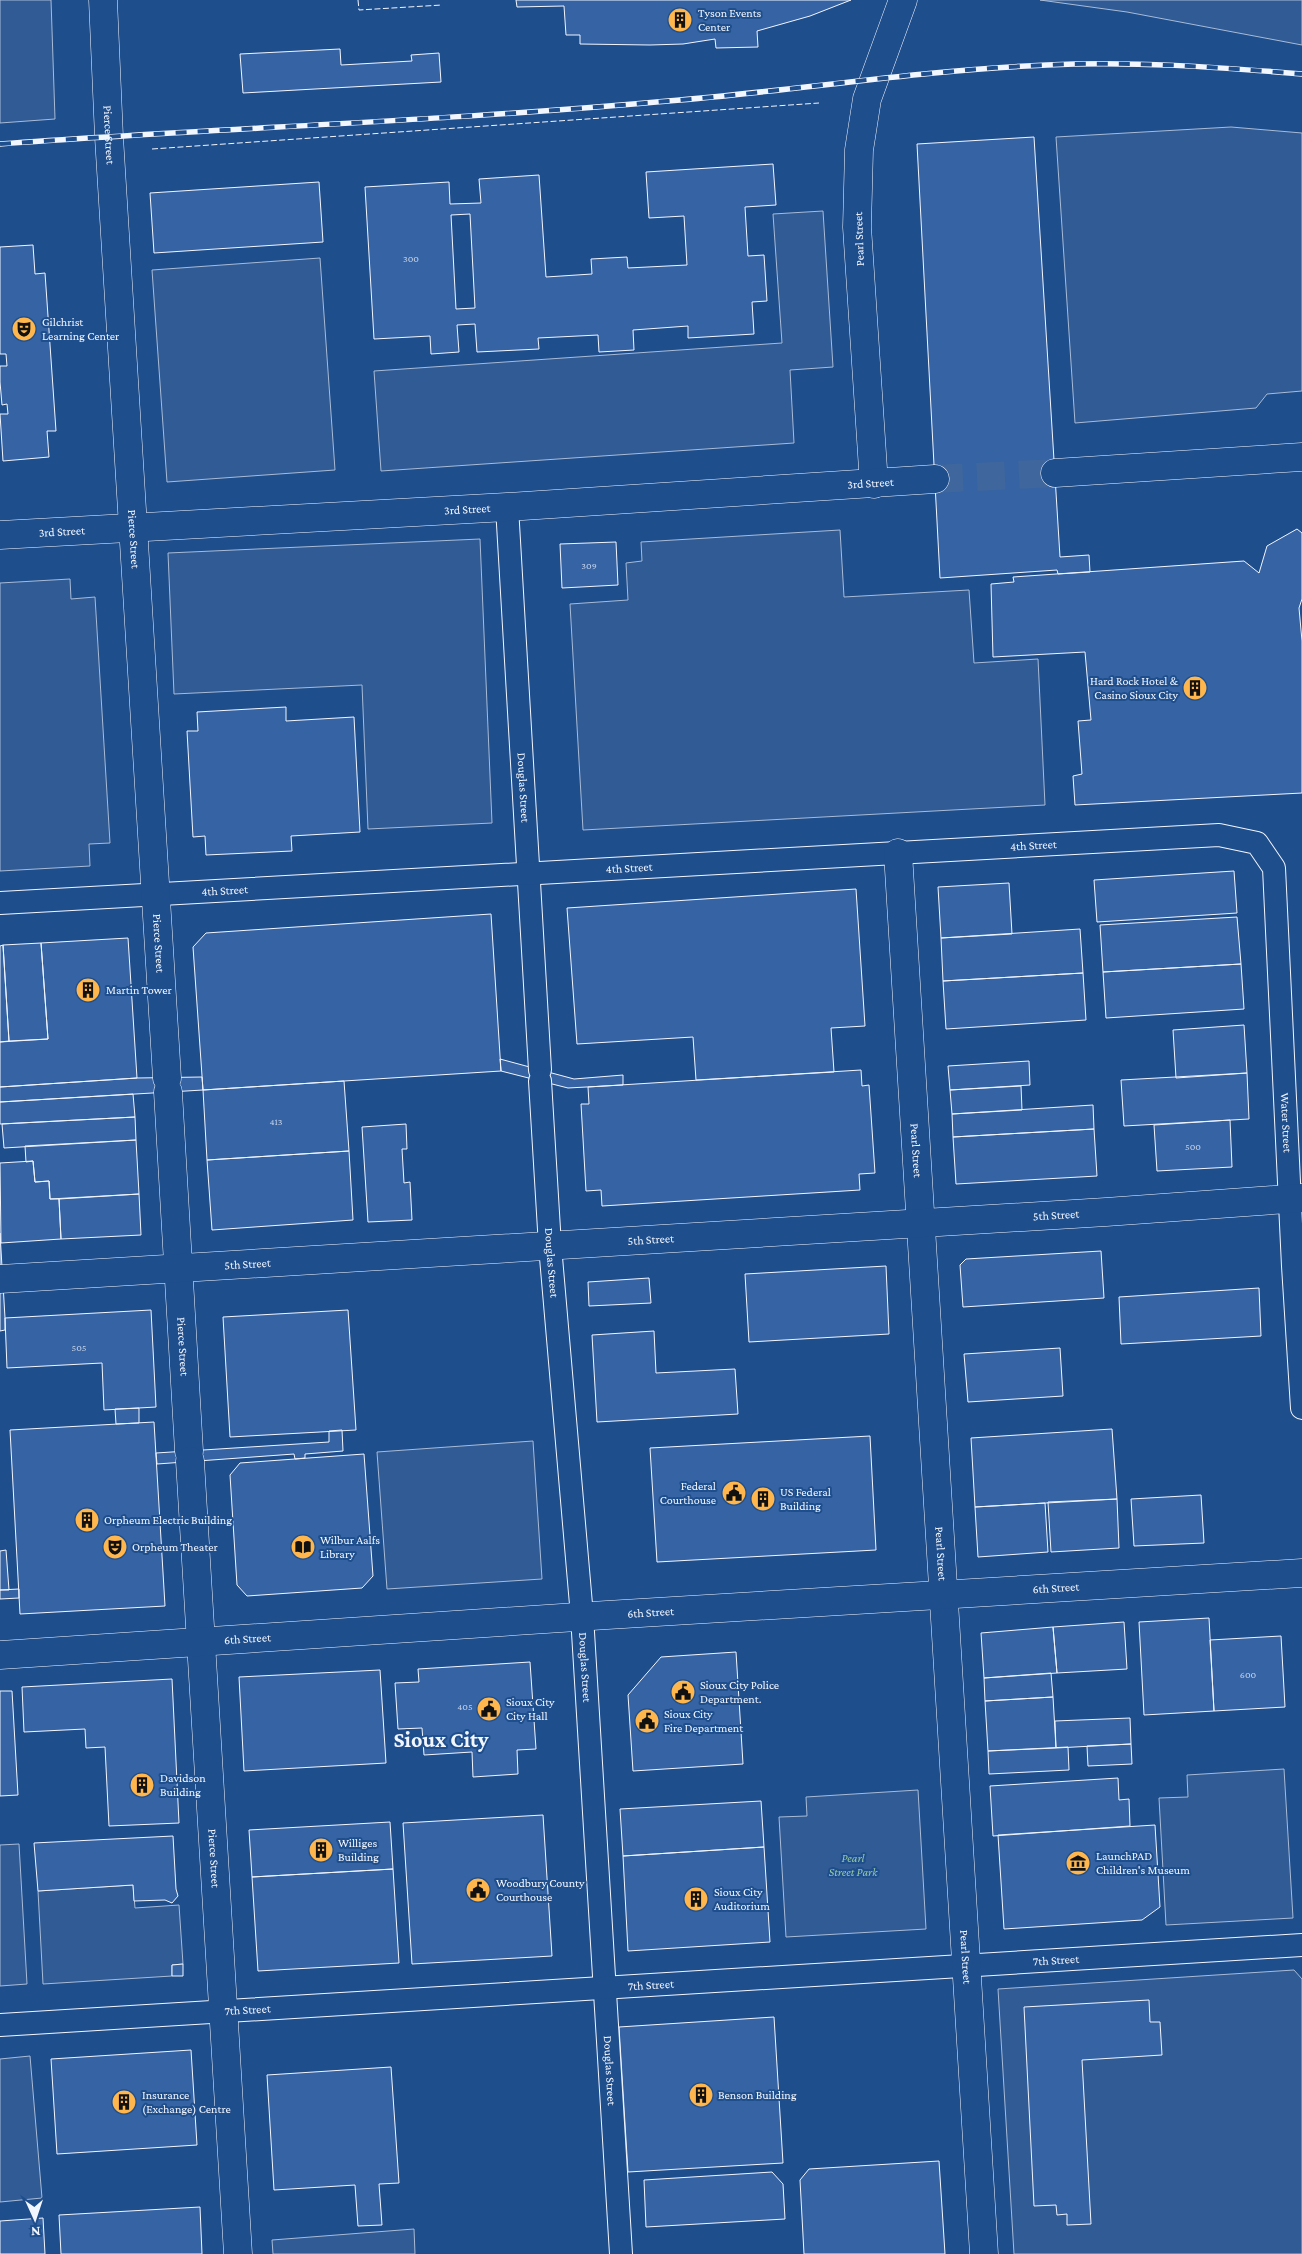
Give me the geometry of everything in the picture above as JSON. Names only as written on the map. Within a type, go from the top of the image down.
[{"type":"main road","name":"Pierce Street","points":[[103,0],[133,529],[238,2254]]},
{"type":"main road","name":"Pearl Street","points":[[874,484],[857,227],[860,150],[867,99],[903,0]]},
{"type":"main road","points":[[1054,473],[1302,456]]},
{"type":"main road","name":"3rd Street","points":[[0,536],[507,507],[935,479]]},
{"type":"main road","name":"Pearl Street","points":[[898,853],[965,1965],[985,2251]]},
{"type":"main road","name":"5th Street","points":[[0,1280],[1296,1198]]},
{"type":"main road","name":"6th Street","points":[[0,1655],[201,1640],[582,1616],[1302,1573]]},
{"type":"street","name":"Douglas Street","points":[[507,507],[550,1246],[582,1616],[621,2254]]},
{"type":"street","name":"4th Street","points":[[0,903],[1219,835],[1257,843]]},
{"type":"street","name":"Water Street","points":[[1257,843],[1274,868],[1296,1198],[1302,1408]]},
{"type":"street","name":"7th Street","points":[[0,2025],[1302,1945]]},
{"type":"shaded area","points":[[0,0],[51,0],[55,119],[0,123]]},
{"type":"shaded area","points":[[1040,0],[1302,0],[1302,45],[1127,12]]},
{"type":"shaded area","points":[[1231,127],[1302,133],[1302,391],[1267,394],[1256,408],[1075,423],[1056,137]]},
{"type":"shaded area","points":[[823,211],[833,367],[790,370],[794,443],[381,471],[374,371],[782,343],[773,214]]},
{"type":"shaded area","points":[[320,258],[335,470],[167,482],[152,270]]},
{"type":"shaded area","points":[[840,530],[844,597],[969,590],[974,663],[1038,659],[1045,805],[583,830],[570,604],[628,600],[626,563],[642,561],[641,542]]},
{"type":"shaded area","points":[[480,539],[492,823],[368,829],[362,685],[174,694],[168,553]]},
{"type":"shaded area","points":[[70,579],[71,599],[95,597],[110,843],[89,844],[90,866],[0,871],[0,583]]},
{"type":"shaded area","points":[[533,1441],[542,1579],[387,1589],[377,1452]]},
{"type":"shaded area","points":[[1284,1769],[1293,1918],[1166,1925],[1159,1798],[1188,1797],[1187,1775]]},
{"type":"shaded area","name":"Pearl Street Park","points":[[918,1790],[926,1929],[786,1937],[779,1817],[807,1816],[806,1797]]},
{"type":"shaded area","points":[[19,1844],[27,1984],[0,1986],[0,1845]]},
{"type":"shaded area","points":[[133,1885],[135,1908],[179,1905],[183,1964],[172,1965],[172,1976],[43,1984],[38,1891]]},
{"type":"shaded area","points":[[1294,1970],[1302,1979],[1302,2254],[1014,2254],[998,1989]]},
{"type":"shaded area","points":[[30,2056],[42,2198],[0,2202],[0,2059]]},
{"type":"shaded area","points":[[414,2229],[415,2254],[273,2254],[272,2240]]},
{"type":"building","name":"Tyson Events Center","points":[[516,0],[851,0],[810,16],[757,31],[758,47],[716,48],[715,39],[683,44],[580,44],[580,35],[566,35],[564,6],[517,7]]},
{"type":"building","points":[[340,49],[341,65],[412,61],[411,55],[439,53],[441,82],[243,93],[240,54]]},
{"type":"building","points":[[1034,137],[1060,557],[1089,555],[1090,572],[1058,574],[1057,570],[940,578],[917,144]]},
{"type":"building","points":[[773,164],[776,205],[745,207],[748,256],[764,255],[767,301],[752,302],[754,334],[688,338],[688,326],[633,330],[634,350],[599,352],[598,335],[538,338],[539,349],[477,352],[475,324],[457,325],[459,352],[431,354],[430,336],[374,339],[365,187],[449,182],[450,204],[481,203],[479,179],[539,175],[546,277],[592,274],[591,259],[627,257],[628,268],[687,265],[684,216],[649,218],[646,172]],"holes":[[[470,214],[475,308],[456,309],[451,215]]]},
{"type":"building","points":[[319,182],[323,242],[154,253],[150,193]]},
{"type":"building","name":"Gilchrist Learning Center","points":[[33,245],[35,274],[45,273],[56,431],[47,431],[49,457],[3,461],[0,414],[8,414],[7,404],[2,405],[0,382],[0,366],[7,366],[6,354],[0,354],[0,247]]},
{"type":"building","name":"Hard Rock Hotel & Casino Sioux City","points":[[1297,529],[1302,533],[1302,599],[1299,608],[1302,641],[1302,793],[1075,805],[1073,776],[1082,774],[1078,721],[1091,720],[1085,652],[993,657],[991,584],[1014,582],[1013,577],[1244,561],[1259,573],[1267,546]]},
{"type":"building","points":[[616,542],[618,585],[562,588],[560,544]]},
{"type":"building","points":[[286,707],[286,721],[354,717],[360,832],[291,836],[292,851],[206,855],[205,836],[193,837],[187,731],[198,731],[197,712]]},
{"type":"building","points":[[1234,871],[1237,913],[1097,922],[1094,880]]},
{"type":"building","points":[[1009,883],[1012,934],[941,938],[938,887]]},
{"type":"building","points":[[856,889],[865,1026],[831,1028],[834,1072],[696,1080],[693,1037],[577,1044],[567,908]]},
{"type":"building","points":[[491,914],[501,1071],[203,1090],[193,947],[206,933]]},
{"type":"building","points":[[1237,917],[1241,964],[1103,972],[1100,925]]},
{"type":"building","points":[[1080,929],[1083,973],[943,981],[941,938]]},
{"type":"building","name":"Martin Tower","points":[[128,938],[137,1078],[0,1087],[0,1042],[48,1039],[41,943]]},
{"type":"building","points":[[41,943],[48,1039],[9,1041],[3,945]]},
{"type":"building","points":[[3,945],[9,1041],[0,1042],[0,946]]},
{"type":"building","points":[[1241,964],[1244,1009],[1106,1018],[1103,972]]},
{"type":"building","points":[[1083,973],[1086,1020],[946,1029],[943,981]]},
{"type":"building","points":[[1244,1025],[1247,1073],[1176,1078],[1173,1030]]},
{"type":"building","points":[[500,1059],[574,1079],[623,1075],[623,1085],[568,1088],[501,1071]]},
{"type":"building","points":[[1029,1061],[1030,1085],[950,1090],[948,1066]]},
{"type":"building","points":[[861,1070],[862,1086],[869,1085],[875,1173],[859,1174],[860,1190],[602,1206],[601,1190],[586,1191],[581,1104],[589,1104],[588,1087]]},
{"type":"building","points":[[1247,1073],[1249,1119],[1124,1126],[1121,1080]]},
{"type":"building","points":[[202,1077],[203,1090],[0,1102],[0,1087],[137,1078]]},
{"type":"building","points":[[344,1081],[349,1151],[207,1160],[203,1090]]},
{"type":"building","points":[[1021,1086],[1022,1110],[952,1114],[950,1090]]},
{"type":"building","points":[[133,1094],[135,1117],[0,1124],[0,1102]]},
{"type":"building","points":[[1093,1105],[1094,1129],[953,1137],[952,1114]]},
{"type":"building","points":[[135,1117],[136,1140],[4,1148],[2,1124]]},
{"type":"building","points":[[1230,1120],[1232,1167],[1157,1171],[1154,1125]]},
{"type":"building","points":[[406,1124],[407,1149],[402,1149],[404,1183],[410,1182],[412,1220],[368,1222],[362,1127]]},
{"type":"building","points":[[1094,1129],[1097,1176],[956,1184],[953,1137]]},
{"type":"building","points":[[136,1140],[139,1194],[50,1199],[49,1181],[35,1182],[33,1161],[26,1162],[25,1146]]},
{"type":"building","points":[[349,1151],[353,1220],[212,1230],[207,1160]]},
{"type":"building","points":[[33,1161],[35,1182],[49,1181],[50,1199],[59,1199],[61,1239],[1,1243],[0,1163]]},
{"type":"building","points":[[139,1194],[141,1235],[61,1239],[59,1199]]},
{"type":"building","points":[[0,1233],[5,1330],[0,1331]]},
{"type":"building","points":[[1101,1251],[1104,1298],[963,1307],[960,1265],[966,1259]]},
{"type":"building","points":[[886,1266],[889,1334],[749,1342],[745,1274]]},
{"type":"building","points":[[649,1278],[651,1303],[589,1306],[588,1282]]},
{"type":"building","points":[[1259,1288],[1261,1336],[1121,1344],[1119,1297]]},
{"type":"building","points":[[151,1310],[156,1407],[104,1410],[102,1363],[7,1368],[5,1318]]},
{"type":"building","points":[[348,1310],[356,1430],[230,1437],[223,1317]]},
{"type":"building","points":[[654,1331],[656,1373],[735,1369],[738,1414],[597,1422],[592,1335]]},
{"type":"building","points":[[1060,1348],[1063,1396],[968,1402],[964,1354]]},
{"type":"building","points":[[139,1408],[139,1423],[116,1424],[115,1409]]},
{"type":"building","name":"Orpheum Electric Building","points":[[154,1422],[165,1606],[20,1614],[10,1430]]},
{"type":"building","points":[[1112,1429],[1117,1499],[975,1507],[971,1438]]},
{"type":"building","points":[[342,1430],[343,1451],[305,1454],[305,1458],[295,1459],[294,1454],[157,1464],[156,1453],[329,1442],[329,1431]]},
{"type":"building","name":"US Federal Building","points":[[870,1436],[876,1550],[657,1562],[650,1448]]},
{"type":"building","name":"Wilbur Aalfs Library","points":[[364,1454],[373,1576],[362,1588],[247,1596],[237,1585],[230,1475],[240,1463]]},
{"type":"building","points":[[1201,1495],[1204,1543],[1134,1546],[1131,1499]]},
{"type":"building","points":[[1117,1499],[1119,1548],[1051,1552],[1048,1502]]},
{"type":"building","points":[[1045,1503],[1048,1552],[978,1557],[975,1507]]},
{"type":"building","points":[[6,1550],[9,1590],[0,1590],[0,1551]]},
{"type":"building","points":[[19,1589],[19,1598],[0,1599],[0,1590]]},
{"type":"building","points":[[1209,1618],[1214,1711],[1144,1715],[1139,1622]]},
{"type":"building","points":[[1124,1622],[1127,1669],[1057,1673],[1053,1627]]},
{"type":"building","points":[[1053,1627],[1057,1673],[984,1678],[981,1633]]},
{"type":"building","points":[[1281,1636],[1285,1707],[1214,1711],[1210,1640]]},
{"type":"building","points":[[736,1652],[743,1764],[633,1771],[628,1695],[661,1657]]},
{"type":"building","points":[[530,1662],[536,1749],[517,1750],[518,1774],[473,1777],[472,1752],[424,1755],[422,1728],[398,1729],[395,1683],[419,1682],[418,1669]]},
{"type":"building","points":[[380,1670],[386,1763],[244,1771],[239,1677]]},
{"type":"building","points":[[1051,1673],[1053,1697],[985,1701],[984,1678]]},
{"type":"building","name":"Davidson Building","points":[[172,1679],[179,1823],[109,1826],[105,1747],[86,1748],[85,1729],[24,1732],[22,1687]]},
{"type":"building","points":[[0,1691],[12,1691],[18,1795],[0,1796]]},
{"type":"building","points":[[1053,1697],[1056,1748],[988,1751],[985,1701]]},
{"type":"building","points":[[1130,1718],[1131,1744],[1056,1748],[1055,1721]]},
{"type":"building","points":[[1131,1744],[1132,1764],[1088,1766],[1087,1746]]},
{"type":"building","points":[[1068,1747],[1069,1770],[989,1774],[988,1751]]},
{"type":"building","points":[[1118,1778],[1119,1800],[1129,1799],[1130,1826],[993,1836],[990,1786]]},
{"type":"building","points":[[761,1801],[764,1847],[623,1856],[620,1809]]},
{"type":"building","name":"Woodbury County Courthouse","points":[[543,1815],[552,1956],[412,1964],[403,1823]]},
{"type":"building","name":"Williges Building","points":[[390,1822],[393,1869],[252,1877],[249,1830]]},
{"type":"building","name":"LaunchPAD Children's Museum","points":[[1155,1825],[1160,1907],[1142,1920],[1004,1929],[998,1835]]},
{"type":"building","points":[[173,1836],[178,1896],[172,1903],[165,1900],[134,1901],[133,1885],[38,1891],[34,1843]]},
{"type":"building","name":"Sioux City Auditorium","points":[[764,1847],[770,1942],[628,1951],[623,1856]]},
{"type":"building","points":[[393,1869],[399,1963],[258,1971],[252,1877]]},
{"type":"building","points":[[183,1964],[183,1976],[172,1976],[172,1965]]},
{"type":"building","points":[[1149,2000],[1150,2022],[1160,2022],[1162,2055],[1082,2060],[1091,2224],[1067,2225],[1067,2214],[1057,2215],[1056,2205],[1034,2206],[1024,2007]]},
{"type":"building","name":"Benson Building","points":[[774,2017],[783,2163],[628,2172],[619,2027]]},
{"type":"building","name":"Insurance (Exchange) Centre","points":[[191,2050],[197,2145],[57,2154],[51,2059]]},
{"type":"building","points":[[391,2067],[399,2183],[379,2184],[382,2225],[358,2226],[355,2185],[274,2190],[267,2075]]},
{"type":"building","points":[[939,2161],[945,2254],[804,2254],[800,2180],[809,2169]]},
{"type":"building","points":[[772,2172],[783,2184],[785,2219],[646,2227],[644,2180]]},
{"type":"building","points":[[200,2207],[202,2254],[61,2254],[59,2215]]},
{"type":"building","points":[[43,2218],[45,2254],[0,2254],[0,2221]]},
{"type":"tunnel","points":[[935,479],[1055,473]]},
{"type":"railway","points":[[0,144],[585,108],[715,97],[952,71],[1047,65],[1143,64],[1302,74]]},
{"type":"fence","points":[[358,0],[359,10],[442,5]]},
{"type":"fence","points":[[152,149],[819,103]]},
{"type":"place","name":"Tyson Events Center","points":[[680,20]]},
{"type":"place","name":"Gilchrist Learning Center","points":[[24,329]]},
{"type":"place","name":"Hard Rock Hotel & Casino Sioux City","points":[[1195,688]]},
{"type":"place","name":"Martin Tower","points":[[88,990]]},
{"type":"place","name":"Federal Courthouse","points":[[734,1493]]},
{"type":"place","name":"US Federal Building","points":[[763,1499]]},
{"type":"place","name":"Orpheum Electric Building","points":[[87,1520]]},
{"type":"place","name":"Orpheum Theater","points":[[115,1547]]},
{"type":"place","name":"Wilbur Aalfs Library","points":[[303,1547]]},
{"type":"place","name":"Sioux City Police Department.","points":[[683,1692]]},
{"type":"place","name":"Sioux City City Hall","points":[[489,1709]]},
{"type":"place","name":"Sioux City Fire Department","points":[[647,1721]]},
{"type":"place","name":"Davidson Building","points":[[142,1785]]},
{"type":"place","name":"Williges Building","points":[[321,1850]]},
{"type":"place","name":"LaunchPAD Children's Museum","points":[[1078,1863]]},
{"type":"place","name":"Woodbury County Courthouse","points":[[478,1890]]},
{"type":"place","name":"Sioux City Auditorium","points":[[696,1899]]},
{"type":"place","name":"Benson Building","points":[[701,2095]]},
{"type":"place","name":"Insurance (Exchange) Centre","points":[[124,2102]]},
{"type":"district","name":"Sioux City","points":[[441,1739]]}]
